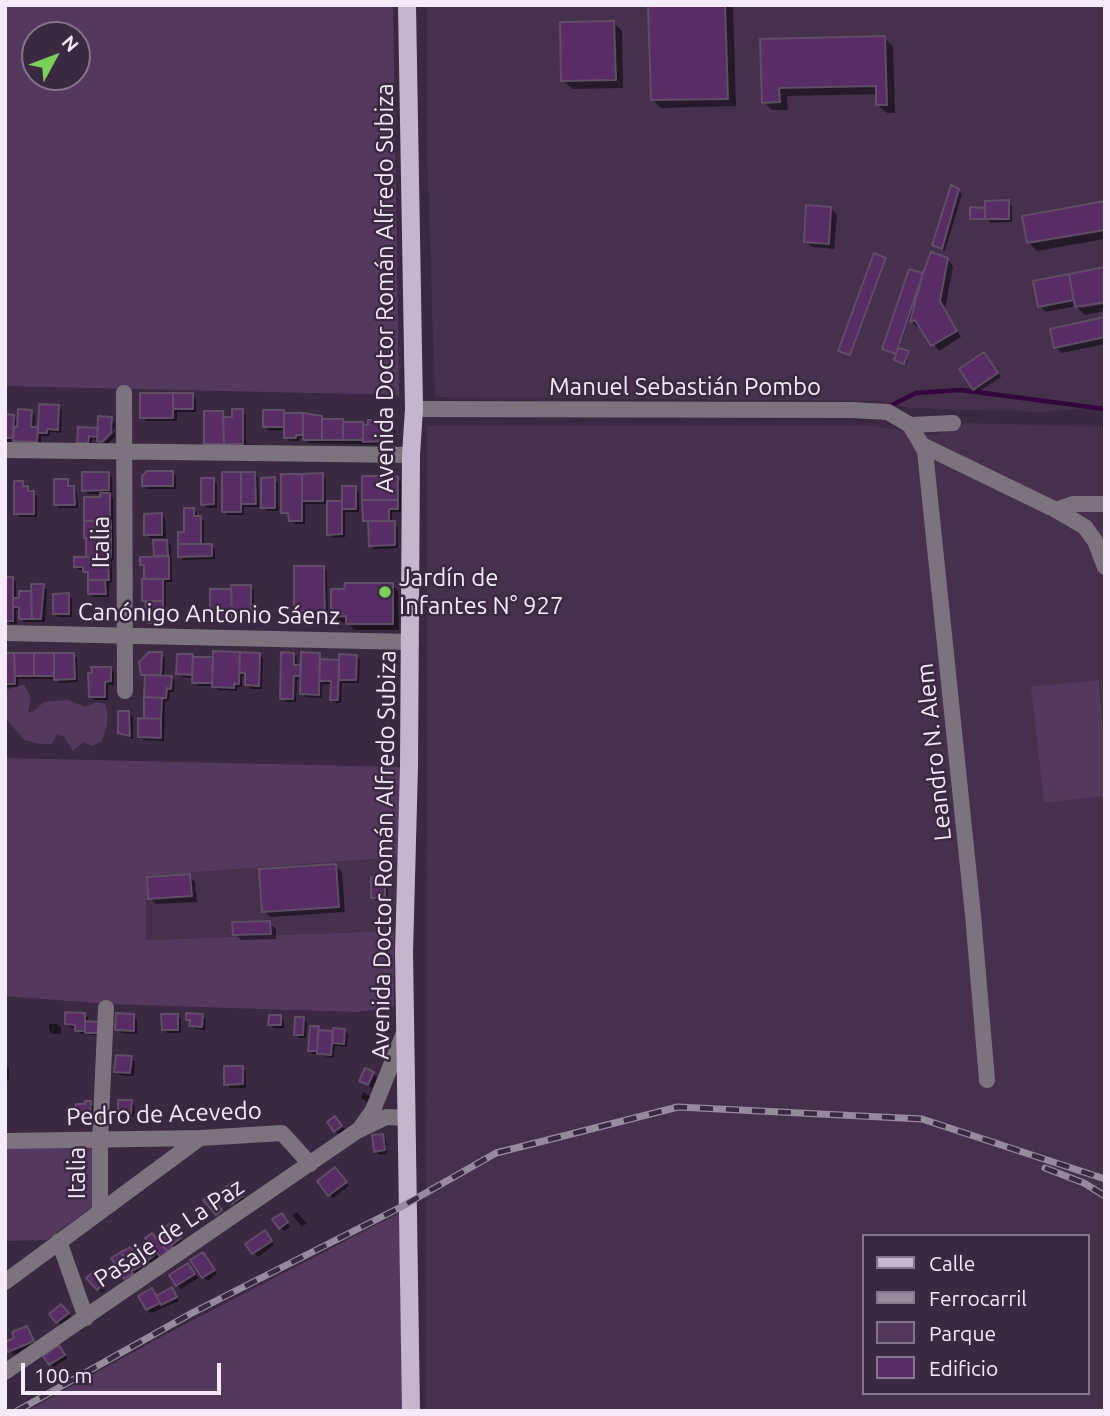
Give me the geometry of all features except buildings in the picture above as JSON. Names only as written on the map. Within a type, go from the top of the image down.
[{"type":"main road","name":"Avenida Doctor Román Alfredo Subiza","points":[[407,5],[414,409],[411,455],[411,642],[404,957],[411,1411]]},
{"type":"street","name":"Italia","points":[[124,393],[125,691]]},
{"type":"street","name":"Manuel Sebastián Pombo","points":[[414,409],[864,411],[888,412],[910,425],[953,424]]},
{"type":"street","name":"Leandro N. Alem","points":[[910,425],[925,451],[987,1080]]},
{"type":"street","points":[[922,445],[1056,510],[1085,527],[1100,541],[1105,567]]},
{"type":"street","points":[[5,450],[411,455]]},
{"type":"street","points":[[1056,510],[1073,504],[1105,505]]},
{"type":"street","name":"Canónigo Antonio Sáenz","points":[[5,633],[411,642]]},
{"type":"street","name":"Italia","points":[[100,1211],[106,1008]]},
{"type":"street","name":"Pasaje de La Paz","points":[[357,1131],[373,1110],[405,1031]]},
{"type":"street","name":"Pasaje de La Paz","points":[[5,1373],[357,1131],[386,1117],[406,1118]]},
{"type":"street","name":"Pedro de Acevedo","points":[[5,1141],[200,1138],[282,1133],[310,1164]]},
{"type":"street","points":[[5,1282],[200,1138]]},
{"type":"street","points":[[59,1241],[86,1318]]},
{"type":"shaded area","points":[[427,5],[1105,5],[1105,406],[1046,412],[910,408],[883,401],[435,397],[427,150]]},
{"type":"shaded area","points":[[966,423],[1105,427],[1105,1411],[426,1411],[427,426],[874,426],[934,435]]},
{"type":"shaded area","points":[[398,857],[394,931],[146,940],[146,876]]},
{"type":"green space","points":[[5,5],[393,5],[399,395],[5,386]]},
{"type":"green space","points":[[1098,680],[1105,747],[1105,796],[1044,803],[1031,687]]},
{"type":"green space","points":[[24,684],[31,698],[28,713],[44,702],[68,700],[85,707],[96,702],[105,704],[107,723],[101,742],[92,746],[83,742],[73,751],[64,737],[57,734],[52,744],[24,740],[5,717],[5,690]]},
{"type":"green space","points":[[5,758],[402,767],[398,857],[146,876],[146,940],[394,931],[394,1006],[356,1012],[107,1004],[5,996]]},
{"type":"green space","points":[[94,1147],[92,1207],[47,1240],[5,1241],[5,1148]]},
{"type":"green space","points":[[401,1212],[405,1411],[27,1411],[157,1339]]},
{"type":"waterway","points":[[888,407],[916,393],[961,390],[1105,409]]},
{"type":"railway","points":[[17,1411],[192,1313],[401,1207],[496,1153],[678,1107],[922,1119],[1105,1179]]},
{"type":"railway","points":[[1045,1168],[1084,1183],[1105,1196]]},
{"type":"place","name":"Jardín de Infantes N° 927","points":[[385,592]]}]
